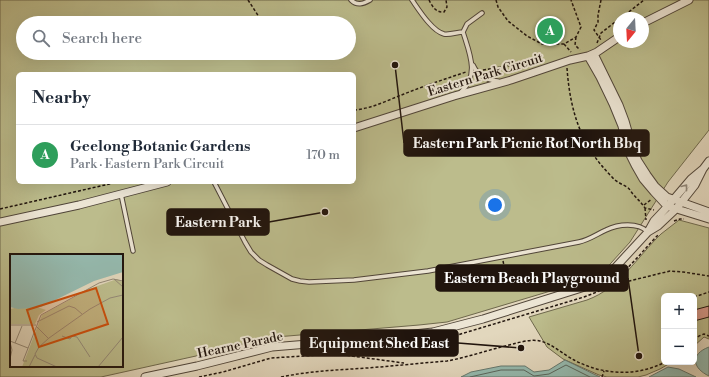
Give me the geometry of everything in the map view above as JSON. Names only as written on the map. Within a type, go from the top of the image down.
[{"type":"street","points":[[649,20],[689,0]]},
{"type":"street","name":"Eastern Park Circuit","points":[[356,127],[454,96],[511,80],[566,61],[591,55],[613,40]]},
{"type":"street","points":[[591,55],[619,105],[626,121],[633,149],[638,161],[655,186],[665,196],[709,212]]},
{"type":"street","points":[[591,55],[622,126],[629,153],[649,186],[664,204],[709,219]]},
{"type":"street","points":[[703,169],[709,161]]},
{"type":"street","name":"Hearne Parade","points":[[145,377],[197,366],[272,347],[434,332],[476,321],[588,286],[608,274],[648,232],[658,226],[668,206],[691,179],[703,169]]},
{"type":"street","name":"Hearne Parade","points":[[663,217],[676,209],[682,202],[695,185],[703,169]]},
{"type":"street","points":[[0,222],[79,205],[159,184]]},
{"type":"lane","points":[[351,0],[358,4],[363,4],[370,0]]},
{"type":"lane","points":[[412,0],[422,16],[439,31],[444,34],[463,32]]},
{"type":"lane","points":[[482,13],[468,24],[463,32],[474,71],[486,79],[498,81],[511,80]]},
{"type":"lane","points":[[454,96],[466,87],[474,71]]},
{"type":"lane","points":[[215,184],[251,252],[267,265],[300,281],[314,282],[354,280],[428,271],[580,242],[605,230],[616,227],[634,226],[642,228],[648,232]]},
{"type":"lane","points":[[121,194],[133,251]]},
{"type":"path","points":[[248,0],[258,16]]},
{"type":"path","points":[[429,0],[430,4],[436,11],[444,12],[447,7],[446,0]]},
{"type":"path","points":[[496,0],[498,7],[508,21],[527,36],[542,44],[564,44],[576,37]]},
{"type":"path","points":[[571,0],[580,27],[576,37],[576,45],[581,52],[577,52]]},
{"type":"path","points":[[601,0],[598,12],[598,22],[594,30],[598,37],[607,45]]},
{"type":"path","points":[[629,12],[644,0]]},
{"type":"path","points":[[595,45],[600,33],[613,24]]},
{"type":"path","points":[[564,44],[573,53],[564,56],[574,111],[586,144],[597,160],[616,181],[629,189],[644,208],[658,211],[669,224],[678,220],[688,220]]},
{"type":"path","points":[[356,110],[378,104],[444,79],[474,71],[513,65],[522,68],[526,67]]},
{"type":"path","points":[[0,209],[109,184]]},
{"type":"path","points":[[660,234],[622,274],[608,286],[670,271],[709,276]]},
{"type":"path","points":[[502,257],[508,273],[564,287],[566,293]]},
{"type":"path","points":[[697,296],[709,292]]},
{"type":"path","points":[[697,338],[704,334],[709,336]]},
{"type":"path","points":[[281,377],[326,370],[447,361],[520,343],[539,340],[591,368],[604,371],[624,373],[639,372],[661,364]]},
{"type":"path","points":[[199,377],[223,372],[267,359],[281,357],[337,354],[407,364]]},
{"type":"path","points":[[602,377],[604,371]]},
{"type":"green space","points":[[0,0],[709,0],[709,130],[668,182],[630,242],[602,273],[582,283],[447,322],[264,338],[214,352],[101,377],[0,377]]},
{"type":"green space","points":[[679,220],[709,228],[709,339],[704,337],[697,343],[697,293],[661,293],[661,365],[667,365],[660,369],[638,377],[607,377],[563,359],[547,347],[529,317],[599,295],[619,280],[661,234]]},
{"type":"water","points":[[709,347],[709,376],[703,373],[697,365],[697,356]]},
{"type":"water","points":[[565,360],[600,377],[461,377],[471,372],[501,366],[525,366],[534,372],[549,370]]},
{"type":"water","points":[[668,367],[679,369],[696,377],[649,377]]},
{"type":"building","points":[[709,306],[709,317],[697,320],[697,309]]},
{"type":"place","name":"Geelong Botanic Gardens","points":[[550,31]]},
{"type":"place","name":"Eastern Park Picnic Rot North Bbq","points":[[395,65]]},
{"type":"place","name":"Eastern Park","points":[[325,212]]},
{"type":"place","name":"Equipment Shed East","points":[[521,348]]},
{"type":"place","name":"Eastern Beach Playground","points":[[639,356]]}]
